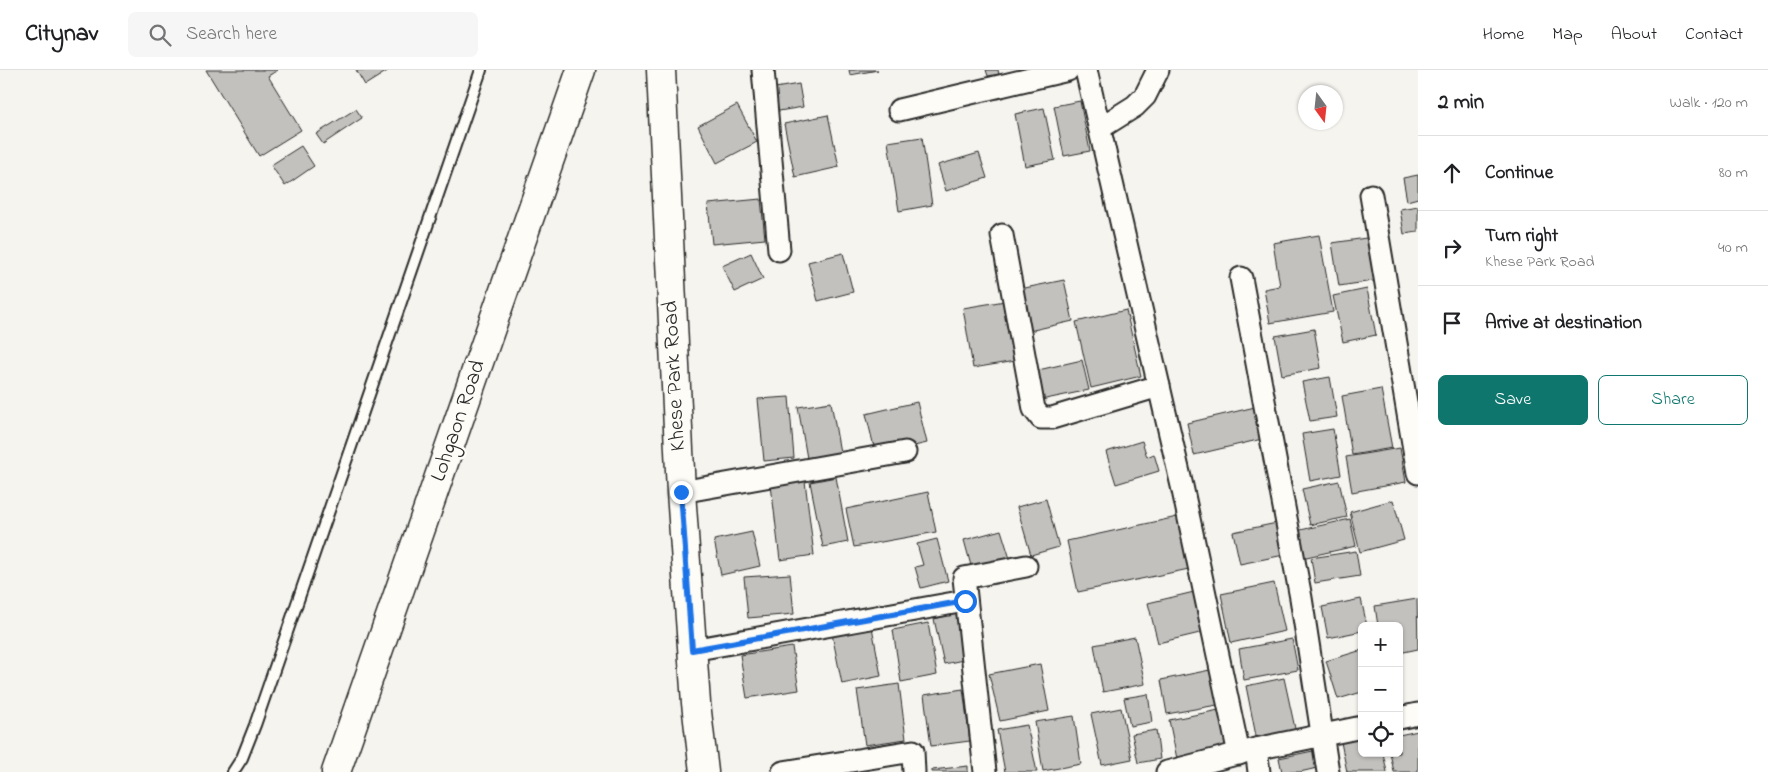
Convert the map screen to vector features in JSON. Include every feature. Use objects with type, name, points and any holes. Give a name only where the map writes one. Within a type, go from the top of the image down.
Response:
[{"type":"main road","name":"Lohgaon Road","points":[[336,772],[581,70]]},
{"type":"main road","name":"Khese Park Road","points":[[661,70],[681,492],[696,703],[704,772]]},
{"type":"street","points":[[763,70],[779,250]]},
{"type":"street","points":[[899,110],[1068,70]]},
{"type":"street","points":[[1086,70],[1182,486],[1248,752],[1259,772]]},
{"type":"street","points":[[1100,128],[1135,106],[1145,96],[1158,70]]},
{"type":"street","points":[[1370,195],[1418,473]]},
{"type":"street","points":[[1002,235],[1034,409],[1041,418],[1052,418],[1159,386]]},
{"type":"street","points":[[1241,278],[1301,598],[1328,772]]},
{"type":"street","points":[[681,492],[905,452]]},
{"type":"street","points":[[986,772],[965,601],[964,578],[1026,566]]},
{"type":"street","points":[[692,650],[965,601]]},
{"type":"street","points":[[1403,717],[1418,714]]},
{"type":"street","points":[[1167,772],[1358,728]]},
{"type":"street","points":[[783,772],[913,751],[914,772]]},
{"type":"lane","points":[[233,772],[242,758],[255,725],[482,70]]},
{"type":"building","points":[[206,70],[278,70],[268,76],[301,130],[259,156]]},
{"type":"building","points":[[356,70],[389,70],[365,85]]},
{"type":"building","points":[[849,70],[878,70],[850,75]]},
{"type":"building","points":[[986,70],[998,70],[999,74],[988,76]]},
{"type":"building","points":[[799,84],[803,107],[773,112],[769,89]]},
{"type":"building","points":[[1080,101],[1090,151],[1064,156],[1054,106]]},
{"type":"building","points":[[737,105],[757,142],[717,163],[698,126]]},
{"type":"building","points":[[1044,108],[1055,160],[1025,166],[1015,114]]},
{"type":"building","points":[[356,109],[362,118],[323,144],[316,134]]},
{"type":"building","points":[[828,115],[839,167],[795,177],[784,124]]},
{"type":"building","points":[[922,137],[932,205],[899,211],[888,142]]},
{"type":"building","points":[[301,146],[314,166],[285,186],[271,165]]},
{"type":"building","points":[[979,153],[987,178],[946,191],[938,165]]},
{"type":"building","points":[[1418,175],[1418,198],[1407,201],[1403,178]]},
{"type":"building","points":[[761,199],[765,239],[712,244],[708,204]]},
{"type":"building","points":[[1418,206],[1418,232],[1404,234],[1400,209]]},
{"type":"building","points":[[1319,235],[1333,312],[1270,323],[1264,289],[1280,286],[1273,243]]},
{"type":"building","points":[[1373,237],[1380,280],[1339,286],[1332,243]]},
{"type":"building","points":[[751,253],[763,279],[735,292],[722,266]]},
{"type":"building","points":[[843,253],[853,292],[818,301],[808,262]]},
{"type":"building","points":[[1064,280],[1073,321],[1029,331],[1020,289]]},
{"type":"building","points":[[1367,289],[1376,335],[1343,342],[1333,296]]},
{"type":"building","points":[[1005,301],[1015,361],[973,368],[963,308]]},
{"type":"building","points":[[1126,310],[1141,376],[1091,388],[1076,322]]},
{"type":"building","points":[[1314,329],[1321,368],[1282,375],[1275,336]]},
{"type":"building","points":[[1082,360],[1089,390],[1041,400],[1034,371]]},
{"type":"building","points":[[1330,377],[1337,417],[1310,421],[1302,382]]},
{"type":"building","points":[[1381,389],[1392,448],[1352,455],[1342,396]]},
{"type":"building","points":[[789,397],[794,458],[764,461],[758,399]]},
{"type":"building","points":[[831,402],[841,458],[808,464],[798,407]]},
{"type":"building","points":[[917,402],[927,443],[876,455],[866,414]]},
{"type":"building","points":[[1255,407],[1262,439],[1194,455],[1187,423]]},
{"type":"building","points":[[1333,429],[1341,475],[1310,481],[1302,434]]},
{"type":"building","points":[[1142,441],[1147,457],[1154,454],[1159,471],[1116,484],[1106,452]]},
{"type":"building","points":[[1400,448],[1406,482],[1352,492],[1346,457]]},
{"type":"building","points":[[836,477],[848,542],[823,547],[810,482]]},
{"type":"building","points":[[805,481],[814,555],[780,560],[771,485]]},
{"type":"building","points":[[1339,481],[1347,517],[1310,525],[1302,489]]},
{"type":"building","points":[[928,492],[936,532],[854,547],[846,509]]},
{"type":"building","points":[[1046,499],[1059,547],[1031,555],[1017,507]]},
{"type":"building","points":[[1393,500],[1404,540],[1360,552],[1350,512]]},
{"type":"building","points":[[1177,517],[1189,569],[1078,592],[1067,541]]},
{"type":"building","points":[[1350,519],[1356,546],[1302,558],[1296,531]]},
{"type":"building","points":[[1277,523],[1284,555],[1240,564],[1233,532]]},
{"type":"building","points":[[1001,530],[1011,562],[973,573],[964,540]]},
{"type":"building","points":[[752,532],[760,566],[721,575],[714,540]]},
{"type":"building","points":[[937,539],[948,581],[921,588],[915,567],[923,565],[917,544]]},
{"type":"building","points":[[1356,551],[1360,576],[1315,583],[1311,558]]},
{"type":"building","points":[[790,574],[794,614],[748,618],[744,577]]},
{"type":"building","points":[[1274,583],[1285,631],[1231,643],[1221,594]]},
{"type":"building","points":[[1194,592],[1204,632],[1158,643],[1148,603]]},
{"type":"building","points":[[1361,599],[1366,622],[1358,622],[1358,632],[1328,638],[1322,607]]},
{"type":"building","points":[[1417,599],[1418,649],[1403,652],[1403,622],[1377,622],[1375,606]]},
{"type":"building","points":[[958,613],[968,659],[944,664],[934,619]]},
{"type":"building","points":[[928,623],[937,675],[901,682],[893,630]]},
{"type":"building","points":[[872,627],[881,676],[842,684],[832,634]]},
{"type":"building","points":[[1135,637],[1145,684],[1103,692],[1094,645]]},
{"type":"building","points":[[1292,639],[1298,670],[1244,680],[1239,649]]},
{"type":"building","points":[[792,647],[799,690],[747,698],[740,655]]},
{"type":"building","points":[[1358,651],[1358,693],[1338,699],[1326,661]]},
{"type":"building","points":[[1040,664],[1049,711],[1000,721],[989,674]]},
{"type":"building","points":[[1210,670],[1217,705],[1167,714],[1161,680]]},
{"type":"building","points":[[1284,678],[1296,733],[1257,741],[1246,686]]},
{"type":"building","points":[[899,684],[906,739],[865,745],[857,690]]},
{"type":"building","points":[[963,689],[970,741],[931,746],[924,695]]},
{"type":"building","points":[[1148,694],[1152,722],[1130,726],[1124,698]]},
{"type":"building","points":[[1121,708],[1132,759],[1102,765],[1091,714]]},
{"type":"building","points":[[1219,710],[1227,749],[1177,759],[1169,720]]},
{"type":"building","points":[[1074,716],[1081,764],[1043,771],[1035,722]]},
{"type":"building","points":[[1027,725],[1037,772],[1005,772],[997,730]]},
{"type":"building","points":[[1156,730],[1160,759],[1138,763],[1132,734]]},
{"type":"building","points":[[1418,731],[1418,772],[1394,772],[1391,757],[1403,757],[1403,734]]},
{"type":"building","points":[[1358,739],[1358,757],[1384,757],[1387,772],[1347,772],[1341,742]]},
{"type":"building","points":[[1322,745],[1318,772],[1317,768],[1300,772],[1282,772],[1279,758],[1313,751],[1313,746]]},
{"type":"building","points":[[968,766],[968,772],[932,772],[932,770]]},
{"type":"route","points":[[681,492],[692,650],[965,601]]}]
